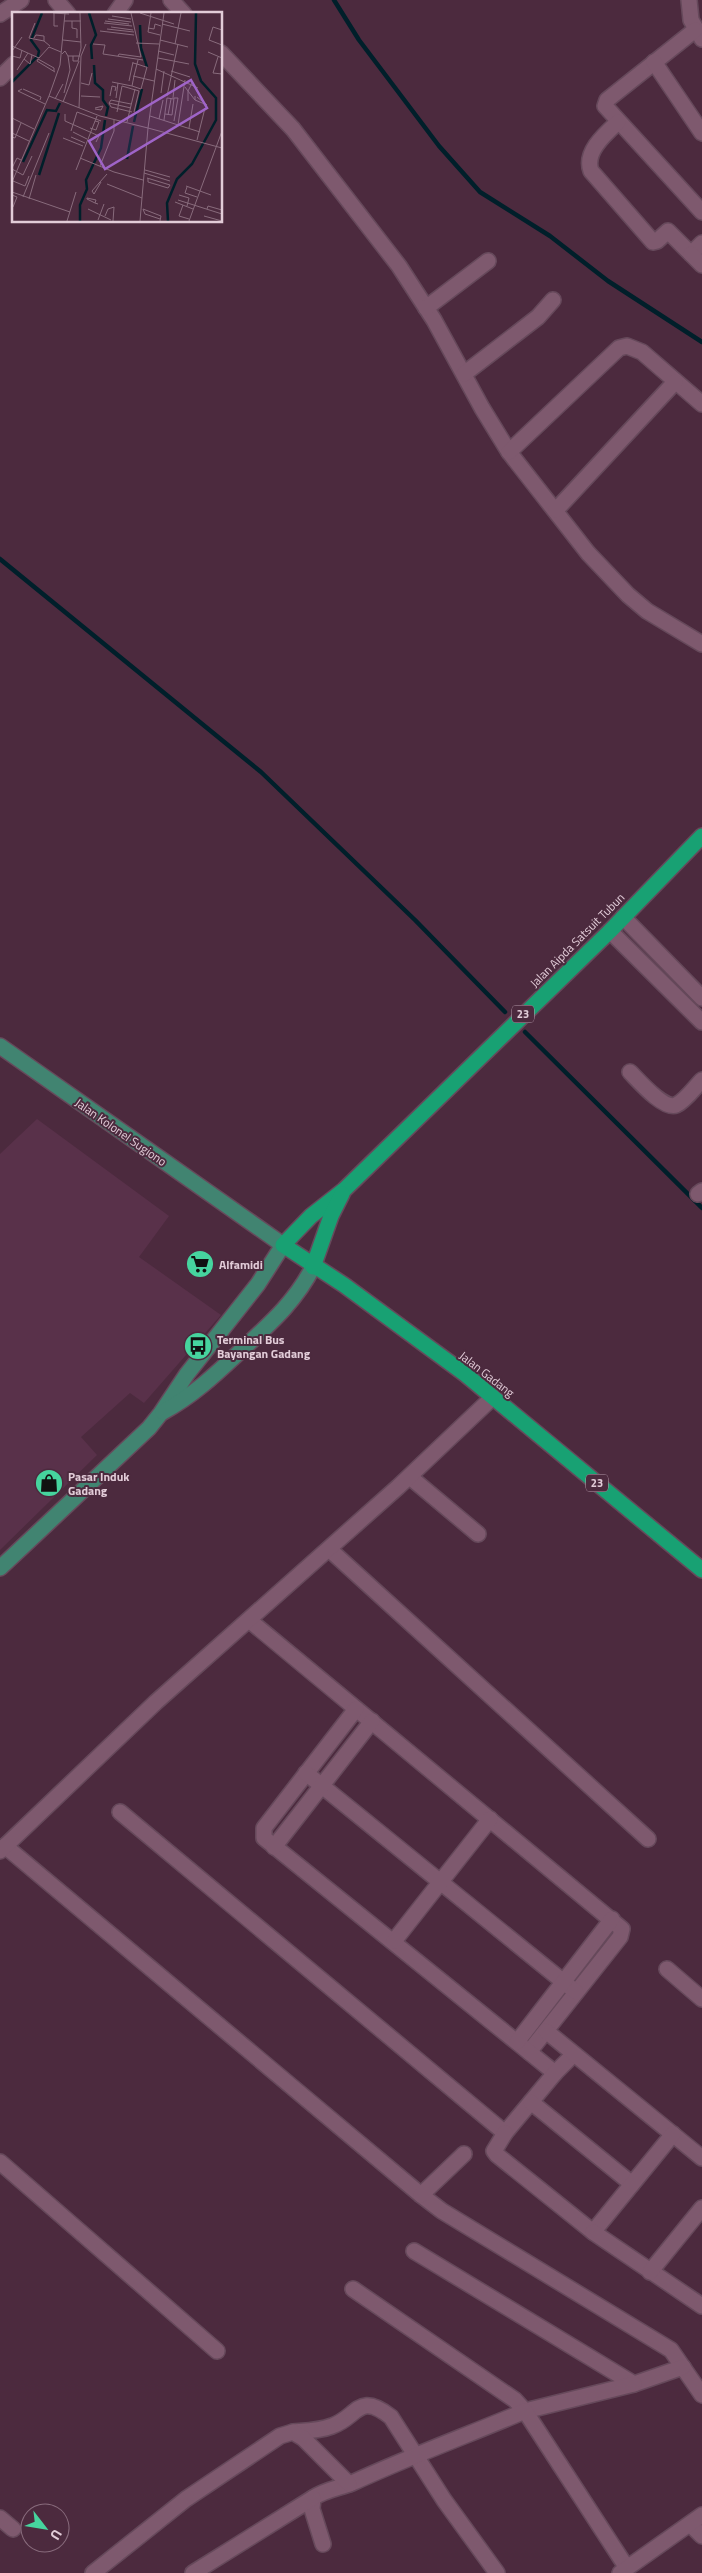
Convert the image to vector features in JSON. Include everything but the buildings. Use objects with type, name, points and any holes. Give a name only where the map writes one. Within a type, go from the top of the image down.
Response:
[{"type":"highway","name":"Jalan Aipda Satsuit Tubun","points":[[283,1245],[312,1216],[344,1190],[610,931],[702,836]]},
{"type":"highway","name":"Jalan Aipda Satsuit Tubun","points":[[313,1267],[331,1216],[344,1190]]},
{"type":"highway","name":"Jalan Gadang","points":[[283,1245],[313,1267],[344,1285],[493,1397],[702,1570]]},
{"type":"main road","name":"Jalan Kolonel Sugiono","points":[[0,1046],[243,1217]]},
{"type":"main road","name":"Jalan Gadang","points":[[243,1217],[283,1245]]},
{"type":"main road","points":[[0,1568],[149,1428],[186,1374],[258,1284],[283,1245]]},
{"type":"main road","points":[[161,1413],[202,1388],[272,1321],[302,1288],[313,1267]]},
{"type":"street","points":[[0,14],[21,0]]},
{"type":"street","points":[[56,0],[66,12]]},
{"type":"street","points":[[116,12],[125,0]]},
{"type":"street","points":[[171,0],[182,12]]},
{"type":"street","points":[[689,0],[688,8],[699,35],[654,62],[607,100],[604,106],[702,212]]},
{"type":"street","points":[[222,54],[294,129],[399,266],[426,308],[509,452],[588,553],[628,595],[647,611],[702,644]]},
{"type":"street","points":[[654,62],[702,133]]},
{"type":"street","points":[[0,78],[12,66]]},
{"type":"street","points":[[618,122],[593,151],[589,165],[591,171],[650,240],[657,241],[668,231],[702,264]]},
{"type":"street","points":[[691,254],[702,242]]},
{"type":"street","points":[[426,308],[450,292],[488,261]]},
{"type":"street","points":[[464,374],[538,317],[553,300]]},
{"type":"street","points":[[509,452],[619,348],[627,346],[642,352],[702,404]]},
{"type":"street","points":[[556,510],[675,382]]},
{"type":"street","points":[[623,917],[702,998]]},
{"type":"street","points":[[610,931],[702,1022]]},
{"type":"street","points":[[630,1072],[663,1103],[670,1106],[677,1105],[702,1080]]},
{"type":"street","points":[[493,1397],[410,1477],[156,1702],[3,1848],[421,2195],[456,2219],[671,2350],[702,2396]]},
{"type":"street","points":[[410,1477],[478,1534]]},
{"type":"street","points":[[329,1549],[648,1839]]},
{"type":"street","points":[[249,1620],[622,1929],[623,1932],[529,2052]]},
{"type":"street","points":[[356,1709],[264,1828],[264,1838],[394,1941],[555,2073]]},
{"type":"street","points":[[274,1847],[372,1721]]},
{"type":"street","points":[[306,1773],[576,1992]]},
{"type":"street","points":[[120,1812],[504,2134]]},
{"type":"street","points":[[394,1941],[490,1819]]},
{"type":"street","points":[[517,2042],[612,1919]]},
{"type":"street","points":[[667,1970],[702,1999]]},
{"type":"street","points":[[546,2031],[573,2055],[702,2158]]},
{"type":"street","points":[[573,2055],[555,2073],[504,2134],[495,2146],[497,2155],[593,2232],[702,2306]]},
{"type":"street","points":[[531,2102],[632,2184]]},
{"type":"street","points":[[593,2232],[673,2134]]},
{"type":"street","points":[[421,2195],[464,2154]]},
{"type":"street","points":[[0,2162],[217,2351]]},
{"type":"street","points":[[650,2272],[702,2208]]},
{"type":"street","points":[[414,2251],[634,2384]]},
{"type":"street","points":[[353,2289],[516,2400],[525,2411],[624,2570],[696,2520],[702,2536]]},
{"type":"street","points":[[192,2573],[318,2494],[349,2484],[382,2468],[416,2457],[525,2411],[634,2384],[683,2367]]},
{"type":"street","points":[[93,2573],[186,2499],[280,2436],[293,2432],[311,2431],[334,2426],[353,2411],[366,2405],[380,2408],[391,2417],[416,2457],[497,2573]]},
{"type":"street","points":[[293,2432],[303,2438],[349,2484]]},
{"type":"street","points":[[313,2498],[312,2509],[323,2544]]},
{"type":"street","points":[[0,2518],[13,2529]]},
{"type":"shaded area","points":[[37,1119],[169,1216],[139,1257],[221,1315],[144,1403],[130,1393],[81,1437],[97,1455],[0,1550],[0,1154]]},
{"type":"waterway","points":[[334,0],[359,40],[439,146],[480,192],[550,236],[608,281],[702,342]]},
{"type":"waterway","points":[[0,559],[261,772],[415,920],[505,1012]]},
{"type":"waterway","points":[[525,1032],[702,1208]]},
{"type":"place","name":"Alfamidi","points":[[200,1264]]},
{"type":"place","name":"Terminal Bus Bayangan Gadang","points":[[198,1346]]},
{"type":"place","name":"Pasar Induk Gadang","points":[[49,1483]]}]
